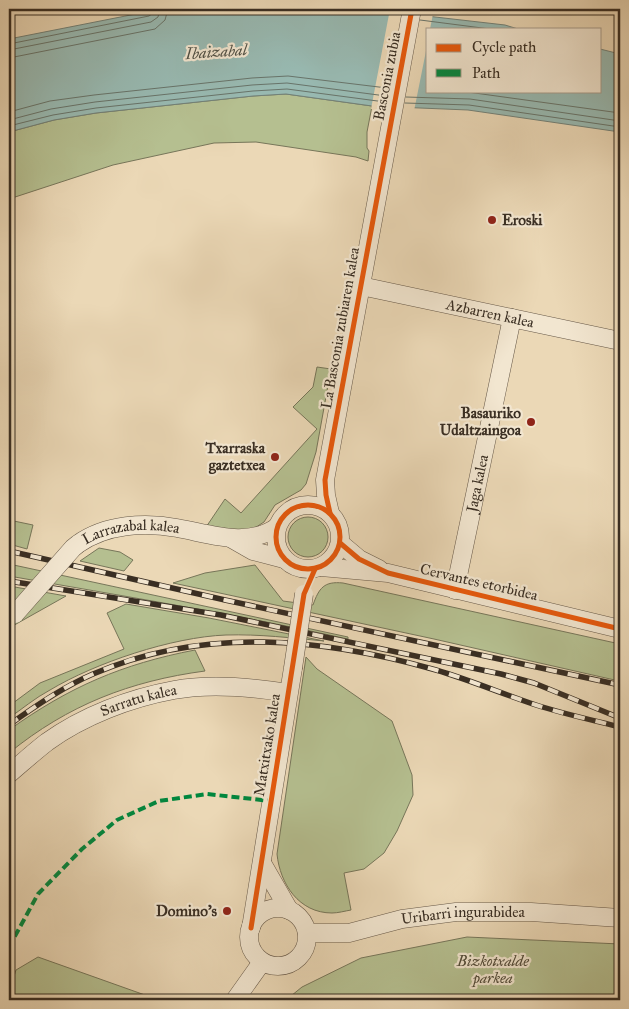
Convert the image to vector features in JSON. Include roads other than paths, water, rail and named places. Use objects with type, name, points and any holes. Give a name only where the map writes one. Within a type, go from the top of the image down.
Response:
[{"type":"street","name":"Basconia zubia","points":[[386,148],[412,9]]},
{"type":"street","name":"La Basconia zubiaren kalea","points":[[330,513],[325,480],[386,148]]},
{"type":"street","name":"Azbarren kalea","points":[[361,286],[620,341]]},
{"type":"street","name":"Jaga kalea","points":[[455,590],[512,318]]},
{"type":"street","name":"La Basconia zubiaren kalea","points":[[306,505],[318,493],[325,480]]},
{"type":"street","points":[[229,538],[253,551],[306,570],[318,568],[334,557],[340,543],[339,526],[330,513],[323,508],[306,505],[296,507],[282,518],[277,527],[276,538],[278,549],[290,563]]},
{"type":"street","name":"Larrazabal kalea","points":[[12,618],[73,548],[92,536],[107,530],[144,525],[176,528],[229,538]]},
{"type":"street","points":[[229,538],[261,536],[277,527]]},
{"type":"street","name":"Cervantes etorbidea","points":[[340,543],[359,559],[388,573]]},
{"type":"street","name":"Matxitxako kalea","points":[[290,563],[304,594]]},
{"type":"street","name":"Cervantes etorbidea","points":[[318,568],[388,573],[620,628]]},
{"type":"street","name":"Matxitxako kalea","points":[[251,928],[304,594],[318,568]]},
{"type":"street","name":"Sarratu kalea","points":[[9,774],[48,742],[90,718],[121,705],[150,696],[174,690],[223,687],[288,693]]},
{"type":"street","points":[[262,863],[289,910]]},
{"type":"street","points":[[282,908],[289,910],[301,919],[307,933],[305,948],[296,960],[281,965],[262,962],[250,942],[251,928],[254,921],[266,910],[282,908]]},
{"type":"street","name":"Uribarri ingurabidea","points":[[307,933],[349,933],[402,919],[456,912],[531,912],[620,918]]},
{"type":"street","points":[[235,1000],[262,962]]},
{"type":"water","name":"Ibaizabal","points":[[161,9],[365,9],[505,25],[515,28],[426,28],[426,92],[602,92],[602,50],[620,54],[620,132],[468,110],[372,106],[286,94],[96,113],[54,120],[9,132],[9,39]]},
{"type":"railway","points":[[9,551],[225,600],[620,685]]},
{"type":"railway","points":[[9,581],[221,615],[501,674],[534,683],[620,718]]},
{"type":"railway","points":[[9,725],[71,685],[93,674],[135,659],[178,649],[221,643],[264,642],[350,650],[393,659],[449,674],[546,708],[620,727]]},
{"type":"place","name":"Eroski","points":[[492,220]]},
{"type":"place","name":"Basauriko Udaltzaingoa","points":[[531,422]]},
{"type":"place","name":"Txarraska gaztetxea","points":[[275,457]]},
{"type":"place","name":"Domino's","points":[[227,911]]},
{"type":"park label","name":"Bizkotxalde parkea","points":[[493,970]]}]
